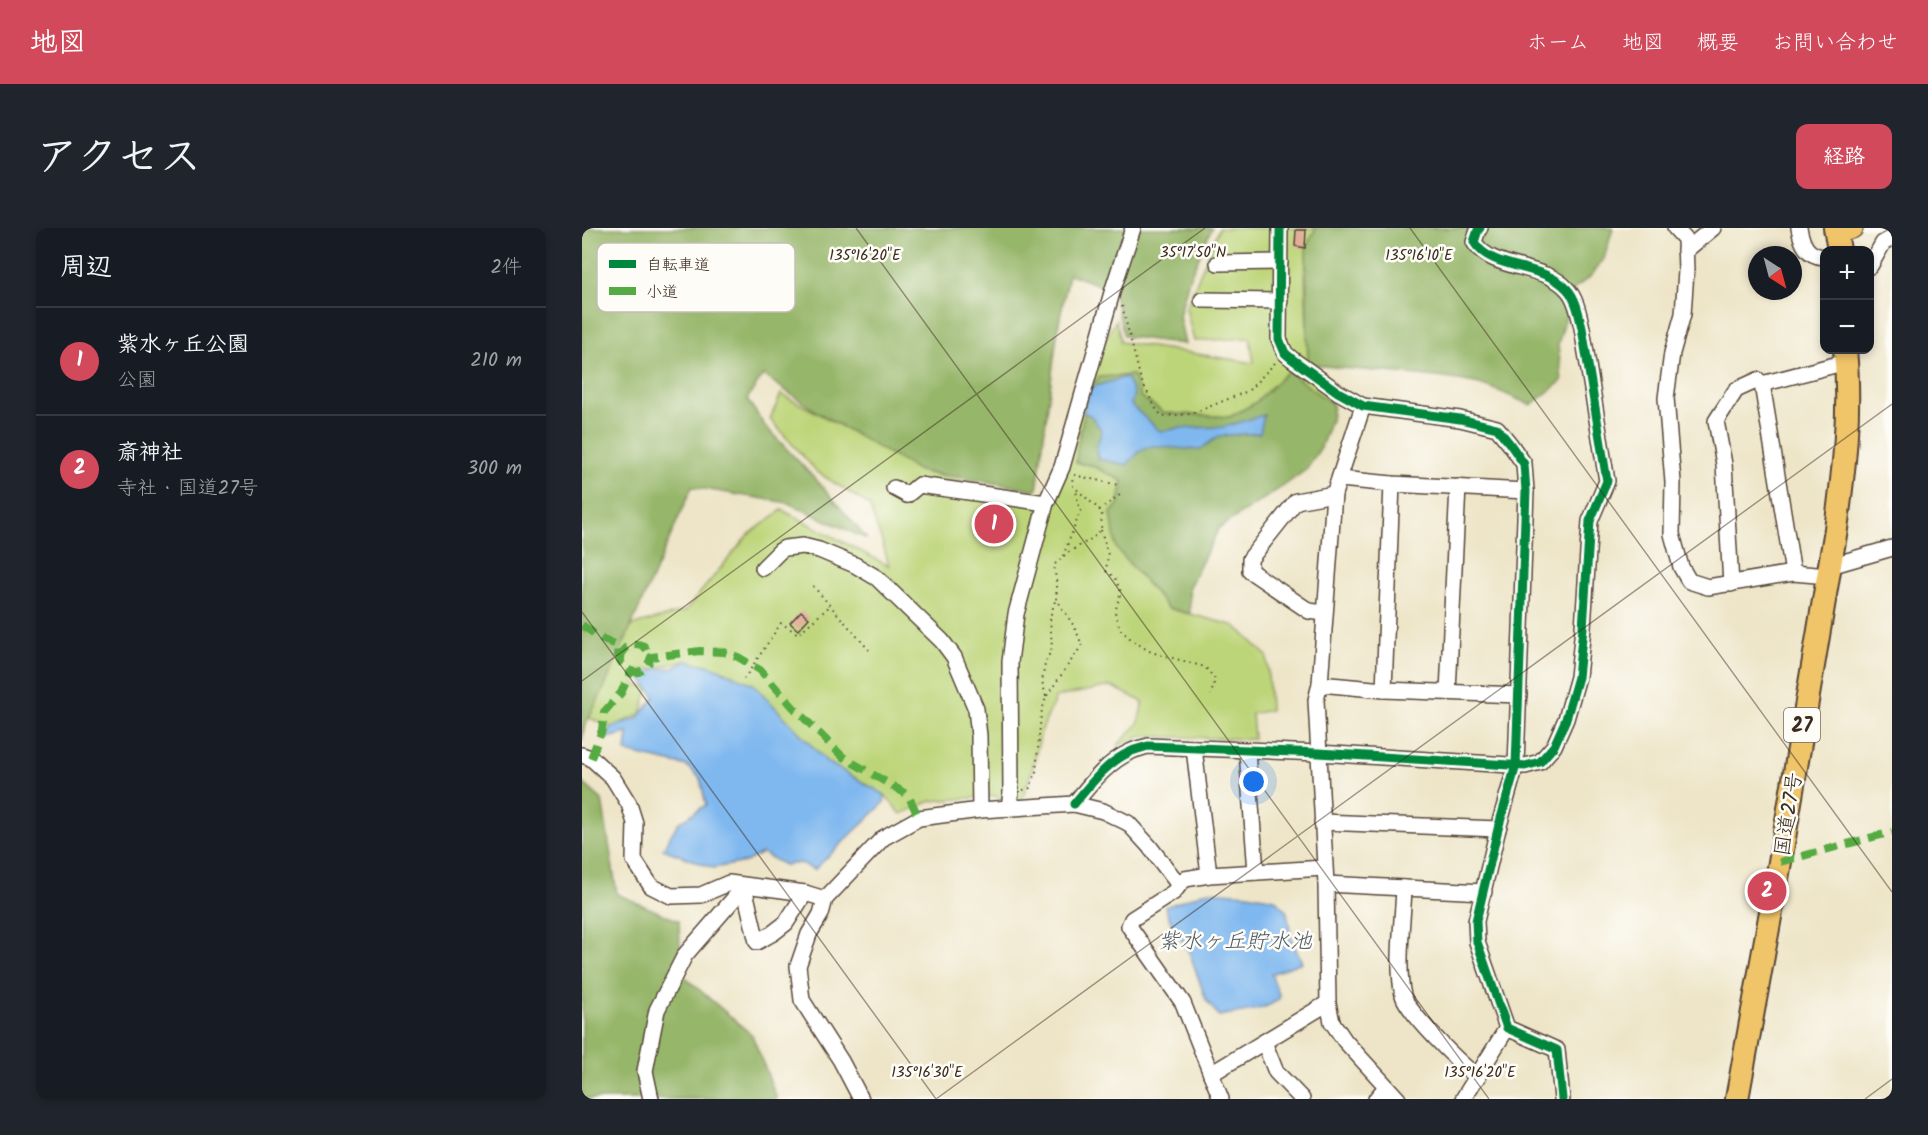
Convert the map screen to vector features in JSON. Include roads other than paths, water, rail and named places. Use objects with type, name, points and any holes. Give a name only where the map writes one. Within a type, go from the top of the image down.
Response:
[{"type":"highway","name":"国道27号","points":[[1737,1099],[1829,571],[1844,466],[1848,419],[1846,356]]},
{"type":"street","points":[[1010,800],[1010,662],[1016,614],[1046,503],[1062,467],[1113,289],[1133,228]]},
{"type":"street","points":[[1280,228],[1279,339],[1285,353],[1338,392],[1363,406],[1460,419],[1497,428],[1524,464],[1526,491],[1516,765],[1476,921],[1477,942],[1507,1028],[1557,1050],[1562,1099]]},
{"type":"street","points":[[1074,804],[1096,777],[1129,752],[1148,746],[1319,753],[1525,766],[1540,762],[1554,746],[1566,719],[1578,677],[1590,520],[1607,481],[1582,328],[1569,290],[1556,279],[1480,252],[1474,242],[1480,228]]},
{"type":"street","points":[[1675,228],[1685,239],[1686,271],[1683,314],[1672,353],[1666,398],[1673,482],[1671,534],[1681,567],[1689,581],[1708,587],[1793,573],[1829,571],[1892,549]]},
{"type":"street","points":[[1685,251],[1713,228]]},
{"type":"street","points":[[1799,228],[1803,246],[1815,257],[1820,257]]},
{"type":"street","points":[[1874,258],[1883,243],[1892,238]]},
{"type":"street","points":[[1218,263],[1280,262]]},
{"type":"street","points":[[1202,300],[1280,301]]},
{"type":"street","points":[[1762,384],[1846,356]]},
{"type":"street","points":[[1731,584],[1724,464],[1716,421],[1736,390],[1758,380],[1762,384],[1793,573]]},
{"type":"street","points":[[1363,406],[1334,494],[1320,684],[1316,700],[1326,884],[1328,1003],[1332,1022],[1345,1041],[1398,1099]]},
{"type":"street","points":[[1340,479],[1526,491]]},
{"type":"street","points":[[1384,690],[1392,484]]},
{"type":"street","points":[[894,488],[907,495],[920,485],[1046,503]]},
{"type":"street","points":[[1448,692],[1458,487]]},
{"type":"street","points":[[1324,613],[1309,611],[1250,570],[1250,559],[1296,501],[1334,494]]},
{"type":"street","points":[[763,568],[780,551],[792,546],[803,546],[855,565],[877,578],[942,641],[954,657],[976,709],[979,736],[980,810]]},
{"type":"street","points":[[1320,684],[1384,690],[1519,695]]},
{"type":"street","points":[[1194,748],[1209,875]]},
{"type":"street","points":[[1247,751],[1256,872]]},
{"type":"street","points":[[582,755],[591,759],[613,778],[629,804],[635,823],[634,860],[651,886],[671,896],[701,895],[729,883],[805,893],[825,899]]},
{"type":"street","points":[[861,1099],[842,1061],[802,1000],[798,966],[825,899],[883,838],[919,818],[980,810],[1010,800],[1074,804],[1103,811],[1128,823],[1179,885]]},
{"type":"street","points":[[1322,822],[1498,829]]},
{"type":"street","points":[[1221,1099],[1183,1003],[1129,926],[1132,919],[1174,892],[1185,879],[1209,875],[1324,868]]},
{"type":"street","points":[[1326,884],[1484,892]]},
{"type":"street","points":[[651,1099],[645,1071],[657,1010],[685,954],[744,887],[757,942],[786,923],[805,893]]},
{"type":"street","points":[[1404,888],[1400,978],[1404,998],[1459,1061],[1478,1077]]},
{"type":"street","points":[[1211,1074],[1328,1003]]},
{"type":"street","points":[[1463,1099],[1507,1028]]},
{"type":"street","points":[[1264,1042],[1276,1072],[1302,1099]]},
{"type":"street","points":[[1376,1099],[1386,1087]]},
{"type":"water","points":[[1126,377],[1134,394],[1131,405],[1161,432],[1178,428],[1223,427],[1264,415],[1260,433],[1219,436],[1199,450],[1152,446],[1140,451],[1127,465],[1098,459],[1096,447],[1102,431],[1091,416],[1083,412],[1089,388]]},
{"type":"water","points":[[686,661],[711,666],[753,684],[827,762],[885,795],[884,803],[814,870],[801,863],[784,865],[762,853],[746,862],[713,868],[663,849],[678,823],[706,805],[700,778],[687,766],[626,752],[628,733],[603,739],[612,727],[638,718],[655,697],[639,676],[657,669],[674,668]]},
{"type":"water","name":"紫水ヶ丘貯水池","points":[[1208,891],[1275,899],[1287,912],[1292,941],[1302,962],[1271,974],[1280,997],[1275,1002],[1261,1008],[1219,1016],[1206,1000],[1190,954],[1172,925],[1165,907]]},
{"type":"place","name":"紫水ヶ丘公園","points":[[994,524]]},
{"type":"place","name":"斎神社","points":[[1767,891]]}]
